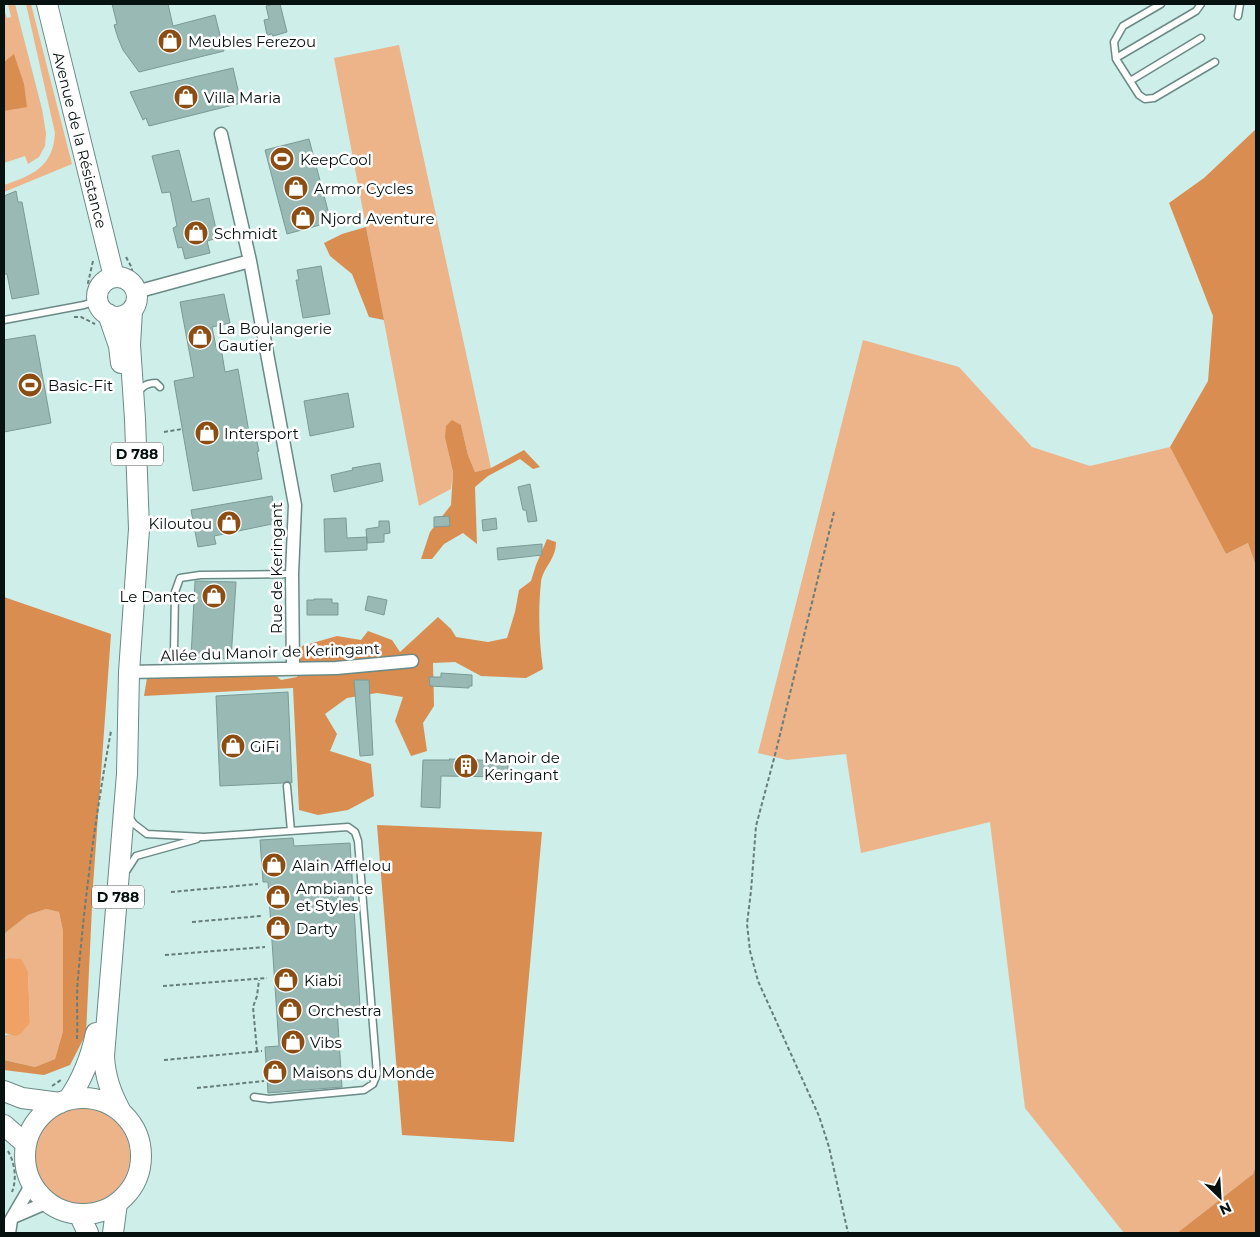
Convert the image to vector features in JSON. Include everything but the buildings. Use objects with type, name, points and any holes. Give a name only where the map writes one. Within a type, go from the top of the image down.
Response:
[{"type":"main road","name":"Avenue de la Résistance","points":[[47,4],[114,277]]},
{"type":"main road","points":[[114,277],[120,277],[130,282],[134,301],[121,316],[101,309],[103,283],[114,277]]},
{"type":"main road","name":"D 788","points":[[121,1112],[110,1091],[105,1072],[104,1056],[125,810],[129,676],[138,566],[139,529],[130,345],[134,301]]},
{"type":"main road","name":"D 788","points":[[101,309],[119,346],[126,415],[131,566],[134,597]]},
{"type":"main road","name":"D 788","points":[[60,1096],[75,1090],[90,1059],[96,1034],[114,776],[129,676]]},
{"type":"main road","points":[[4,1091],[22,1098],[60,1096],[87,1098],[105,1102],[121,1112],[132,1125],[139,1141],[141,1158],[138,1175],[130,1191],[117,1203],[99,1212],[79,1214],[62,1210],[48,1202],[32,1184],[25,1160],[26,1144],[33,1127],[44,1112],[60,1096]]},
{"type":"main road","points":[[4,1125],[26,1144]]},
{"type":"main road","points":[[113,1233],[117,1203]]},
{"type":"main road","points":[[79,1214],[88,1233]]},
{"type":"street","name":"Rue de Keringant","points":[[221,134],[250,261],[295,505],[292,574],[292,669]]},
{"type":"street","points":[[134,301],[250,261]]},
{"type":"street","name":"Allée du Manoir de Keringant","points":[[129,676],[336,668],[412,661]]},
{"type":"street","points":[[9,1224],[32,1184]]},
{"type":"street","points":[[9,1224],[48,1202]]},
{"type":"lane","points":[[1161,4],[1123,26],[1114,42],[1116,58],[1138,95],[1145,99],[1154,98],[1215,62]]},
{"type":"lane","points":[[1116,58],[1196,10],[1201,4]]},
{"type":"lane","points":[[1238,16],[1240,4]]},
{"type":"lane","points":[[1130,81],[1201,38]]},
{"type":"lane","points":[[4,320],[84,305],[101,309]]},
{"type":"lane","points":[[134,397],[144,385],[156,383],[160,387]]},
{"type":"lane","points":[[174,652],[175,592],[180,578],[200,575],[292,574]]},
{"type":"lane","points":[[287,786],[291,831]]},
{"type":"lane","points":[[125,810],[134,824],[147,834],[204,837],[348,827],[355,832],[358,841],[377,1074],[373,1084],[364,1090],[269,1099],[254,1097]]},
{"type":"lane","points":[[118,887],[136,856],[204,837]]},
{"type":"path","points":[[69,318],[81,317],[92,322],[101,309],[88,283],[94,257]]},
{"type":"path","points":[[164,432],[182,429]]},
{"type":"path","points":[[834,512],[756,826],[747,924],[750,951],[758,981],[819,1116],[827,1140],[848,1233]]},
{"type":"path","points":[[77,1042],[78,980],[85,912],[100,793],[112,725]]},
{"type":"path","points":[[171,892],[258,884]]},
{"type":"path","points":[[192,922],[261,916]]},
{"type":"path","points":[[165,955],[265,947]]},
{"type":"path","points":[[163,986],[267,978]]},
{"type":"path","points":[[257,1051],[253,1008],[259,979]]},
{"type":"path","points":[[164,1060],[262,1051]]},
{"type":"path","points":[[60,1096],[64,1078]]},
{"type":"path","points":[[197,1088],[264,1081]]},
{"type":"path","points":[[7,1149],[16,1182],[12,1194]]},
{"type":"shaded area","points":[[8,4],[15,4],[42,109],[46,133],[45,146],[39,157],[28,164],[25,156],[4,163],[4,10],[7,18],[11,17]]},
{"type":"shaded area","points":[[26,4],[31,4],[72,164],[4,192],[4,185],[32,173],[46,162],[53,145],[55,133]]},
{"type":"shaded area","points":[[399,45],[491,468],[475,472],[468,455],[461,425],[445,438],[453,472],[451,489],[419,506],[334,58]]},
{"type":"shaded area","points":[[14,54],[24,84],[27,107],[4,111],[4,62]]},
{"type":"shaded area","points":[[1256,129],[1256,566],[1248,543],[1226,554],[1170,447],[1208,381],[1213,316],[1169,203],[1204,178]]},
{"type":"shaded area","points":[[366,227],[384,320],[369,317],[352,274],[330,256],[324,243],[342,234]]},
{"type":"shaded area","points":[[863,340],[959,367],[1032,447],[1090,466],[1170,447],[1226,554],[1248,543],[1256,566],[1256,1165],[1253,1174],[1177,1233],[1124,1233],[1025,1108],[990,822],[861,853],[846,754],[787,760],[758,753]]},
{"type":"shaded area","points":[[452,420],[461,425],[468,455],[475,472],[491,468],[524,450],[540,467],[533,469],[520,459],[488,476],[475,487],[477,544],[463,533],[444,544],[432,559],[421,559],[430,532],[451,505],[453,472],[445,438],[446,426]]},
{"type":"shaded area","points":[[547,539],[556,542],[554,554],[541,582],[539,626],[543,669],[526,678],[481,676],[455,662],[433,663],[434,706],[423,723],[427,751],[411,756],[395,721],[403,697],[377,693],[347,698],[325,714],[337,734],[330,751],[371,764],[374,796],[348,810],[318,815],[299,810],[293,688],[144,696],[148,672],[263,664],[281,680],[297,677],[302,646],[337,636],[361,640],[368,631],[392,640],[400,652],[438,617],[451,629],[456,637],[488,642],[507,638],[519,590],[531,581]]},
{"type":"shaded area","points":[[4,597],[111,634],[93,886],[86,1034],[70,1065],[44,1075],[4,1070],[4,1060],[35,1067],[55,1059],[63,1031],[63,931],[59,912],[46,909],[28,915],[4,934]]},
{"type":"shaded area","points":[[377,825],[542,832],[514,1142],[402,1135]]},
{"type":"shaded area","points":[[46,909],[59,912],[63,931],[63,1031],[55,1059],[35,1067],[4,1060],[4,1033],[5,1035],[22,1033],[30,1023],[28,972],[8,958],[4,960],[4,934],[28,915]]},
{"type":"shaded area","points":[[8,958],[21,959],[28,972],[30,1023],[22,1033],[16,1036],[4,1033],[4,960]]},
{"type":"shaded area","points":[[82,1108],[100,1112],[116,1122],[126,1138],[130,1156],[126,1174],[116,1190],[100,1200],[82,1204],[64,1200],[48,1190],[38,1174],[34,1156],[38,1138],[48,1122],[64,1112]]},
{"type":"shaded area","points":[[1256,1165],[1256,1233],[1177,1233],[1253,1174]]},
{"type":"place","name":"Meubles Ferezou","points":[[170,41]]},
{"type":"place","name":"Villa Maria","points":[[186,97]]},
{"type":"place","name":"KeepCool","points":[[282,159]]},
{"type":"place","name":"Armor Cycles","points":[[296,188]]},
{"type":"place","name":"Njord Aventure","points":[[303,218]]},
{"type":"place","name":"Schmidt","points":[[196,233]]},
{"type":"place","name":"La Boulangerie Gautier","points":[[200,337]]},
{"type":"place","name":"Basic-Fit","points":[[30,385]]},
{"type":"place","name":"Intersport","points":[[207,433]]},
{"type":"place","name":"Kiloutou","points":[[229,523]]},
{"type":"place","name":"Le Dantec","points":[[214,596]]},
{"type":"place","name":"GiFi","points":[[233,746]]},
{"type":"place","name":"Manoir de Keringant","points":[[466,766]]},
{"type":"place","name":"Alain Afflelou","points":[[274,865]]},
{"type":"place","name":"Ambiance et Styles","points":[[278,897]]},
{"type":"place","name":"Darty","points":[[278,928]]},
{"type":"place","name":"Kiabi","points":[[286,980]]},
{"type":"place","name":"Orchestra","points":[[290,1010]]},
{"type":"place","name":"Vibs","points":[[293,1042]]},
{"type":"place","name":"Maisons du Monde","points":[[275,1072]]}]
